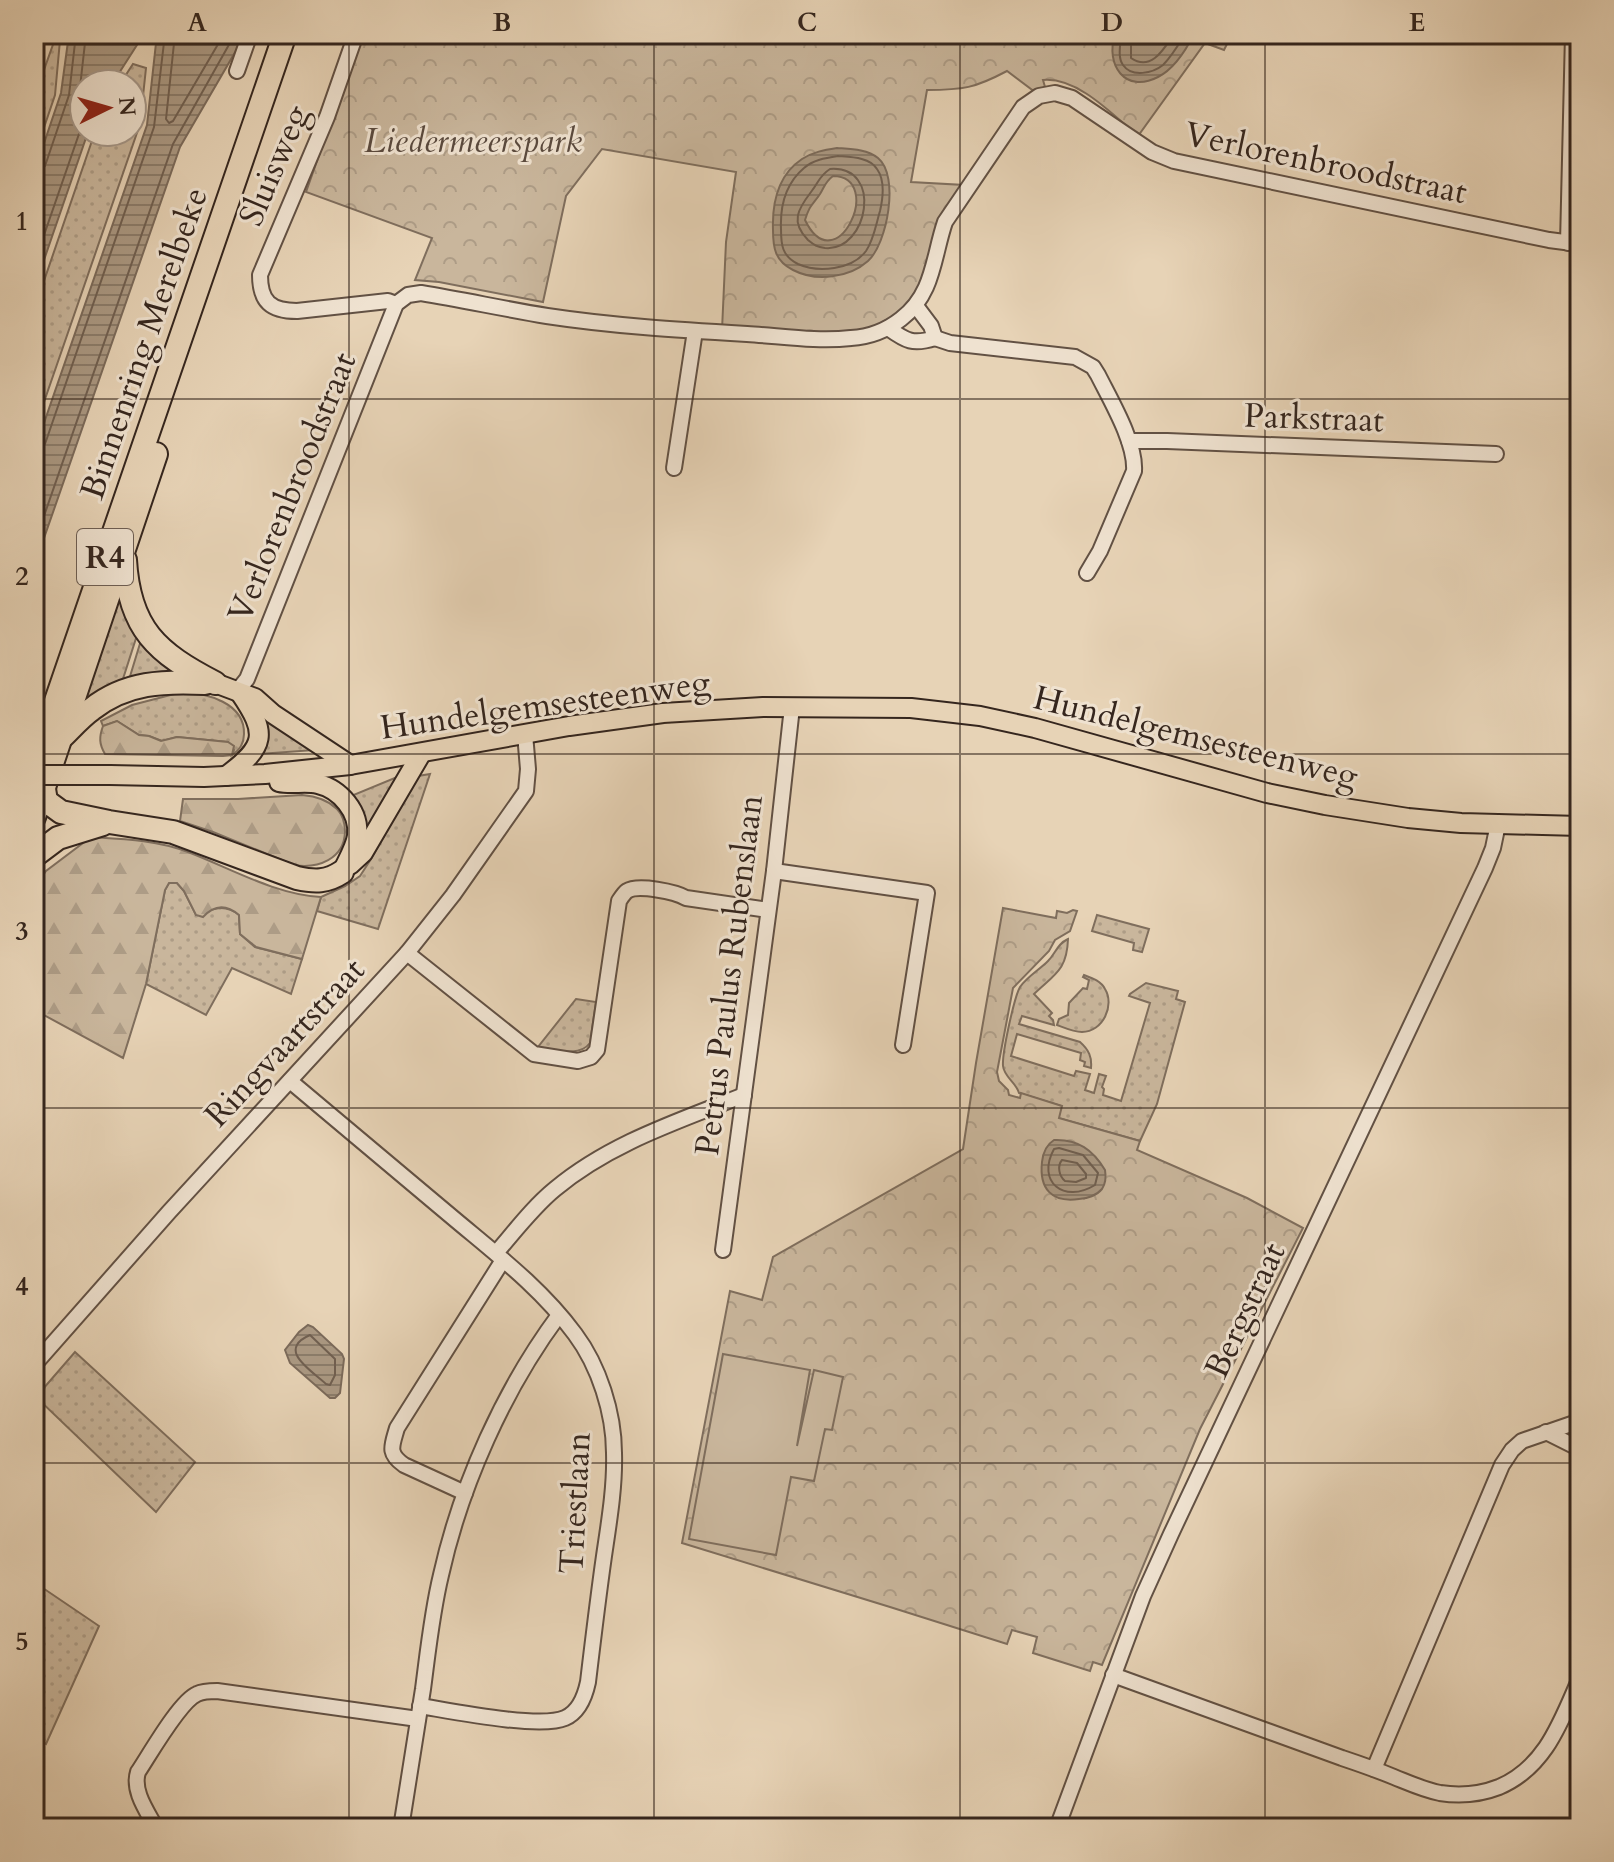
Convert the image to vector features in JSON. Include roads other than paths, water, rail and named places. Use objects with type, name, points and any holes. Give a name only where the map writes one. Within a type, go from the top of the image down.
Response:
[{"type":"highway","name":"Binnenring Merelbeke","points":[[34,765],[285,34]]},
{"type":"highway","points":[[34,817],[39,782],[60,739],[168,415],[176,349]]},
{"type":"highway","name":"R4","points":[[125,550],[127,586],[133,611],[142,628],[182,666],[215,683]]},
{"type":"highway","points":[[60,739],[92,708],[122,691],[166,681],[215,683]]},
{"type":"highway","points":[[39,782],[46,801],[61,812],[173,832],[310,881],[333,878],[342,872]]},
{"type":"highway","points":[[34,856],[58,838],[109,822]]},
{"type":"main road","points":[[215,683],[255,698],[273,714],[350,765]]},
{"type":"main road","points":[[226,776],[253,752],[260,732],[257,720],[238,690]]},
{"type":"main road","name":"Hundelgemsesteenweg","points":[[39,782],[110,775],[265,774],[350,765],[569,726],[663,713],[792,707],[911,708],[980,716],[1106,747],[1267,793],[1387,816],[1461,823],[1580,826]]},
{"type":"main road","points":[[342,872],[363,853],[421,754]]},
{"type":"main road","points":[[265,774],[282,783],[317,784],[330,788],[344,799],[353,811],[357,836],[342,872]]},
{"type":"street","points":[[237,71],[250,34]]},
{"type":"street","name":"Sluisweg","points":[[283,311],[265,300],[260,288],[260,275],[327,117],[356,34]]},
{"type":"street","name":"Verlorenbroodstraat","points":[[238,690],[247,679],[396,304],[408,295],[421,293],[548,316],[695,331],[828,339],[869,335],[888,328],[916,306],[937,259],[945,222],[1023,107],[1039,96],[1055,93],[1072,98],[1152,152],[1174,161],[1574,244],[1573,34]]},
{"type":"street","name":"Verlorenbroodstraat","points":[[283,311],[388,301],[396,304]]},
{"type":"street","points":[[916,306],[931,326],[935,338]]},
{"type":"street","points":[[888,328],[912,342],[935,338],[950,343],[1075,357],[1093,367],[1135,459],[1134,471],[1100,551],[1087,573]]},
{"type":"street","points":[[674,468],[695,331]]},
{"type":"street","name":"Parkstraat","points":[[1129,441],[1496,454]]},
{"type":"street","name":"Petrus Paulus Rubenslaan","points":[[723,1250],[774,871],[792,707]]},
{"type":"street","name":"Ringvaartstraat","points":[[34,1365],[169,1212],[407,953],[459,887],[526,791],[525,734]]},
{"type":"street","name":"Bergstraat","points":[[1057,1828],[1143,1596],[1485,868],[1498,824]]},
{"type":"street","points":[[774,871],[927,893],[903,1045]]},
{"type":"street","points":[[407,953],[534,1054],[578,1061],[591,1057],[597,1050],[619,901],[627,891],[638,888],[678,893],[686,898],[768,910]]},
{"type":"street","name":"Triestlaan","points":[[156,1828],[135,1781],[180,1711],[196,1694],[217,1691],[419,1713],[544,1722],[568,1717],[585,1693],[607,1534],[614,1453],[613,1432],[600,1383],[588,1356],[576,1335],[543,1295],[290,1081]]},
{"type":"street","points":[[465,1493],[404,1465],[396,1460],[391,1449],[397,1428],[500,1256],[553,1191],[582,1169],[629,1142],[744,1095]]},
{"type":"street","points":[[401,1828],[441,1573],[465,1493],[502,1409],[538,1343],[559,1315]]},
{"type":"street","points":[[1374,1769],[1502,1465],[1522,1441],[1580,1421]]},
{"type":"street","points":[[1546,1432],[1580,1449]]},
{"type":"street","points":[[1113,1675],[1429,1791],[1465,1794],[1498,1787],[1524,1772],[1545,1751],[1580,1678]]},
{"type":"water","points":[[69,34],[144,34],[122,68],[68,68],[68,148],[82,148],[34,289],[34,173],[61,93]]},
{"type":"water","points":[[157,34],[243,34],[180,147],[43,541],[34,612],[34,452],[139,148],[148,148],[148,116]]},
{"type":"water","points":[[1115,34],[1194,34],[1169,69],[1158,77],[1136,82],[1120,74],[1116,66],[1113,56]]},
{"type":"water","points":[[837,148],[869,153],[885,167],[890,194],[885,226],[875,252],[860,267],[832,276],[802,274],[787,266],[776,253],[773,220],[778,190],[787,173],[802,159]],"holes":[[[833,176],[848,181],[855,192],[856,207],[850,222],[841,234],[830,240],[817,237],[805,220],[810,208]]]},
{"type":"water","points":[[1054,1140],[1078,1144],[1095,1157],[1105,1170],[1100,1191],[1082,1199],[1070,1200],[1049,1192],[1043,1180],[1042,1162],[1045,1149]]},
{"type":"water","points":[[308,1325],[344,1359],[340,1393],[335,1398],[330,1398],[290,1363],[285,1350]]},
{"type":"park label","name":"Liedermeerspark","points":[[473,140]]}]
